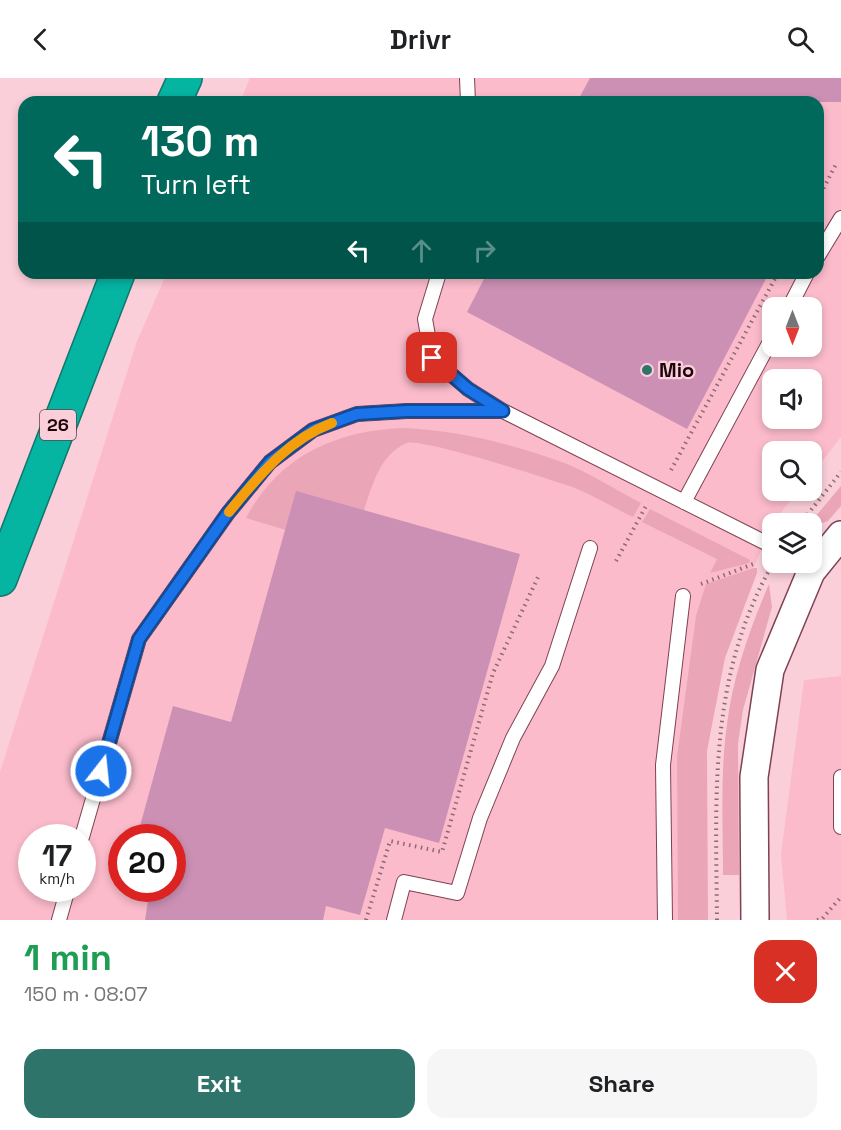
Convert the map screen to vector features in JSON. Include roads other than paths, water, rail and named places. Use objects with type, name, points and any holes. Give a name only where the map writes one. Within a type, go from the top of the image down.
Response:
[{"type":"highway","points":[[177,96],[185,78]]},
{"type":"highway","points":[[196,96],[203,78]]},
{"type":"highway","name":"26","points":[[0,522],[96,279]]},
{"type":"highway","name":"26","points":[[0,579],[116,279]]},
{"type":"street","points":[[822,551],[841,535]]},
{"type":"street","points":[[755,920],[754,777],[770,670],[802,573]]},
{"type":"lane","points":[[467,78],[468,96]]},
{"type":"lane","points":[[824,246],[841,218]]},
{"type":"lane","points":[[437,279],[425,319],[432,358],[468,389],[503,411],[762,541]]},
{"type":"lane","points":[[795,297],[804,279]]},
{"type":"lane","points":[[684,502],[762,357]]},
{"type":"lane","points":[[86,824],[139,639],[228,513],[270,462],[313,430],[357,414],[407,411],[503,411]]},
{"type":"lane","points":[[394,920],[404,882],[457,893],[488,798],[513,738],[552,666],[590,548]]},
{"type":"lane","points":[[665,920],[663,765],[683,596]]},
{"type":"lane","points":[[841,777],[841,827]]},
{"type":"lane","points":[[59,920],[64,902]]},
{"type":"place","name":"Mio","points":[[647,370]]}]
